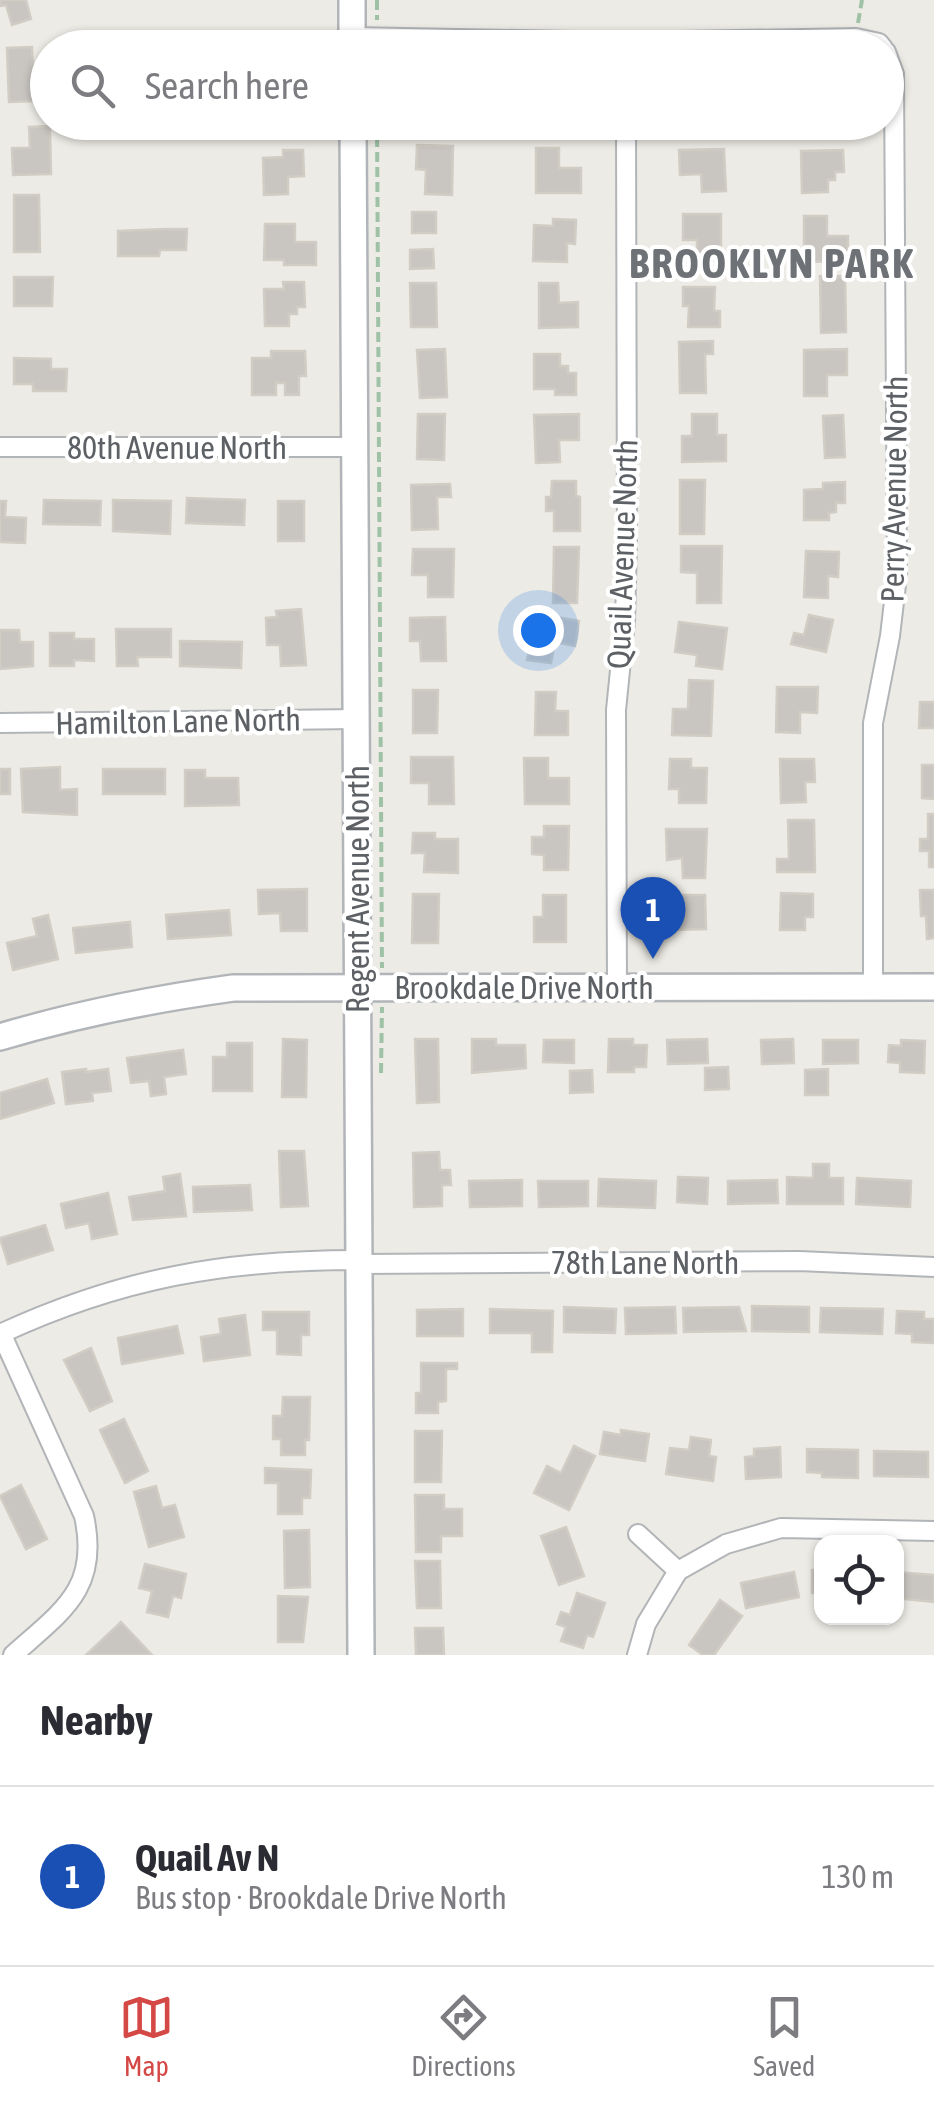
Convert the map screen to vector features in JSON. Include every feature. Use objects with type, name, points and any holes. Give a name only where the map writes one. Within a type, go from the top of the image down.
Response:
[{"type":"street","points":[[352,0],[352,30]]},
{"type":"street","name":"Regent Avenue North","points":[[354,140],[361,1655]]},
{"type":"street","name":"Quail Avenue North","points":[[617,986],[616,710],[626,622],[627,544],[626,140]]},
{"type":"street","name":"Perry Avenue North","points":[[873,987],[872,722],[890,636],[897,576],[894,140]]},
{"type":"street","name":"80th Avenue North","points":[[0,448],[355,448]]},
{"type":"street","name":"Hamilton Lane North","points":[[0,723],[356,719]]},
{"type":"street","name":"Brookdale Drive North","points":[[0,1037],[138,1002],[232,988],[934,987]]},
{"type":"street","name":"78th Lane North","points":[[1,1334],[53,1310],[178,1272],[241,1264],[358,1260],[362,1264],[831,1262],[934,1267]]},
{"type":"street","points":[[1,1334],[84,1516],[89,1538],[89,1562],[69,1605],[13,1655]]},
{"type":"street","points":[[637,1655],[646,1624],[678,1571],[726,1544],[781,1528],[934,1531]]},
{"type":"street","points":[[638,1534],[678,1571]]},
{"type":"path","points":[[377,0],[377,26]]},
{"type":"path","points":[[377,140],[382,966]]},
{"type":"building","points":[[0,0],[26,0],[31,19],[12,25],[6,5],[0,6]]},
{"type":"building","points":[[30,47],[30,101],[9,102],[7,48]]},
{"type":"building","points":[[29,127],[30,140],[50,140],[51,174],[13,175],[12,148],[30,148]]},
{"type":"building","points":[[417,145],[453,146],[452,195],[425,194],[426,170],[416,169]]},
{"type":"building","points":[[536,148],[559,148],[559,168],[581,168],[581,193],[536,193]]},
{"type":"building","points":[[724,149],[726,191],[702,192],[701,174],[680,175],[679,150]]},
{"type":"building","points":[[283,150],[303,150],[304,176],[288,177],[288,194],[264,195],[263,158],[283,157]]},
{"type":"building","points":[[843,150],[844,172],[835,172],[835,180],[828,180],[828,192],[802,193],[801,151]]},
{"type":"building","points":[[14,195],[39,195],[40,252],[14,252]]},
{"type":"building","points":[[412,212],[436,212],[436,233],[412,233]]},
{"type":"building","points":[[683,214],[721,214],[721,261],[697,261],[697,240],[683,240]]},
{"type":"building","points":[[804,216],[827,216],[827,236],[848,236],[848,261],[804,262]]},
{"type":"building","points":[[553,219],[576,220],[575,244],[567,243],[567,262],[533,261],[534,225],[553,226]]},
{"type":"building","points":[[265,224],[295,224],[295,242],[316,242],[316,265],[284,265],[284,260],[264,260]]},
{"type":"building","points":[[187,229],[186,250],[160,250],[159,256],[118,256],[118,231]]},
{"type":"building","points":[[433,249],[434,268],[410,269],[410,250]]},
{"type":"building","points":[[820,276],[845,276],[846,332],[821,333]]},
{"type":"building","points":[[14,277],[53,277],[52,306],[14,306]]},
{"type":"building","points":[[283,282],[304,282],[305,307],[297,307],[297,314],[289,314],[289,326],[265,326],[264,289],[284,289]]},
{"type":"building","points":[[410,283],[436,283],[437,327],[411,327]]},
{"type":"building","points":[[539,283],[558,283],[559,303],[578,302],[578,327],[539,328]]},
{"type":"building","points":[[683,287],[715,287],[714,311],[720,311],[720,327],[688,327],[689,306],[683,306]]},
{"type":"building","points":[[713,341],[713,354],[705,354],[706,393],[680,393],[679,342]]},
{"type":"building","points":[[445,349],[447,397],[420,398],[417,350]]},
{"type":"building","points":[[847,349],[847,375],[827,375],[827,396],[804,396],[804,350]]},
{"type":"building","points":[[271,351],[305,351],[306,376],[299,376],[299,395],[285,395],[285,383],[276,383],[276,395],[252,395],[252,358],[271,358]]},
{"type":"building","points":[[534,354],[560,354],[560,366],[568,366],[568,373],[576,373],[576,395],[534,389]]},
{"type":"building","points":[[14,358],[51,359],[51,369],[67,369],[66,391],[33,391],[33,384],[14,384]]},
{"type":"building","points":[[418,414],[445,414],[444,460],[417,459]]},
{"type":"building","points":[[579,414],[579,440],[559,440],[560,462],[536,463],[534,415]]},
{"type":"building","points":[[692,414],[717,414],[717,435],[726,435],[726,461],[682,462],[682,436],[692,436]]},
{"type":"building","points":[[843,415],[845,457],[825,458],[823,416]]},
{"type":"building","points":[[680,480],[705,480],[704,534],[680,534]]},
{"type":"building","points":[[552,481],[576,481],[580,531],[554,531],[554,511],[546,511]]},
{"type":"building","points":[[845,482],[845,503],[836,503],[836,512],[829,513],[829,520],[804,520],[804,490],[823,489],[823,483]]},
{"type":"building","points":[[450,484],[451,497],[437,497],[438,529],[412,530],[411,485]]},
{"type":"building","points":[[187,498],[245,500],[244,525],[186,523]]},
{"type":"building","points":[[44,500],[101,501],[100,525],[43,524]]},
{"type":"building","points":[[113,500],[171,501],[170,534],[113,531]]},
{"type":"building","points":[[0,501],[6,501],[5,517],[26,518],[25,543],[0,542]]},
{"type":"building","points":[[278,501],[304,501],[304,541],[278,541]]},
{"type":"building","points":[[681,546],[722,546],[721,603],[697,603],[697,573],[681,572]]},
{"type":"building","points":[[554,547],[579,547],[577,603],[553,603]]},
{"type":"building","points":[[413,549],[454,549],[453,597],[428,597],[428,575],[412,575]]},
{"type":"building","points":[[806,551],[839,552],[838,577],[828,576],[828,598],[804,597]]},
{"type":"building","points":[[301,609],[306,665],[281,666],[280,645],[267,645],[266,618],[277,617],[276,611]]},
{"type":"building","points":[[539,614],[579,621],[575,646],[555,642],[551,663],[527,660]]},
{"type":"building","points":[[809,615],[833,620],[826,652],[791,644],[794,633],[804,635]]},
{"type":"building","points":[[445,617],[446,661],[421,661],[420,641],[410,641],[410,618]]},
{"type":"building","points":[[679,622],[727,628],[722,669],[696,666],[697,655],[675,652]]},
{"type":"building","points":[[116,629],[171,629],[171,657],[137,657],[138,666],[117,666]]},
{"type":"building","points":[[0,630],[19,630],[20,642],[33,642],[33,666],[0,669]]},
{"type":"building","points":[[50,633],[74,633],[74,639],[94,639],[94,661],[74,660],[74,666],[50,666]]},
{"type":"building","points":[[180,641],[242,642],[241,668],[180,666]]},
{"type":"building","points":[[689,680],[713,681],[711,736],[672,735],[673,709],[688,709]]},
{"type":"building","points":[[777,687],[818,687],[817,713],[800,712],[800,733],[776,732]]},
{"type":"building","points":[[413,690],[438,690],[437,733],[413,733]]},
{"type":"building","points":[[536,692],[556,692],[555,711],[568,711],[568,735],[535,735]]},
{"type":"building","points":[[920,702],[934,702],[934,728],[919,728]]},
{"type":"building","points":[[411,757],[453,757],[454,804],[429,804],[429,783],[411,783]]},
{"type":"building","points":[[524,758],[548,758],[548,778],[569,778],[569,804],[525,804]]},
{"type":"building","points":[[670,759],[691,759],[691,768],[707,768],[706,803],[679,803],[679,789],[669,789]]},
{"type":"building","points":[[780,759],[814,759],[815,782],[805,782],[806,802],[781,803]]},
{"type":"building","points":[[922,765],[934,765],[934,799],[922,798]]},
{"type":"building","points":[[60,767],[60,790],[77,789],[77,815],[23,812],[21,769]]},
{"type":"building","points":[[0,769],[10,769],[10,794],[0,794]]},
{"type":"building","points":[[103,769],[165,769],[165,794],[103,794]]},
{"type":"building","points":[[185,770],[205,770],[205,778],[238,778],[239,805],[185,806]]},
{"type":"building","points":[[928,814],[934,814],[934,867],[929,867],[929,851],[920,851],[920,839],[928,839]]},
{"type":"building","points":[[788,820],[814,820],[815,872],[777,872],[777,859],[789,859]]},
{"type":"building","points":[[544,826],[569,826],[568,870],[544,870],[544,855],[532,854],[532,837],[544,837]]},
{"type":"building","points":[[666,829],[707,829],[705,878],[683,878],[682,858],[667,860]]},
{"type":"building","points":[[413,833],[435,833],[435,839],[458,839],[458,873],[424,872],[425,853],[412,853]]},
{"type":"building","points":[[307,889],[307,931],[281,931],[280,913],[259,914],[258,890]]},
{"type":"building","points":[[920,890],[934,890],[934,938],[927,939]]},
{"type":"building","points":[[781,893],[813,894],[813,917],[805,917],[805,930],[780,930]]},
{"type":"building","points":[[413,894],[439,894],[438,943],[412,943]]},
{"type":"building","points":[[543,895],[566,895],[566,942],[534,942],[534,917],[543,917]]},
{"type":"building","points":[[682,895],[705,895],[706,929],[672,930],[671,907],[682,907]]},
{"type":"building","points":[[229,910],[231,935],[168,939],[166,915]]},
{"type":"building","points":[[48,915],[58,959],[13,970],[7,943],[37,936],[33,919]]},
{"type":"building","points":[[130,922],[132,947],[76,953],[73,928]]},
{"type":"building","points":[[283,1039],[307,1040],[306,1097],[282,1097]]},
{"type":"building","points":[[415,1039],[438,1039],[439,1102],[417,1103]]},
{"type":"building","points":[[472,1039],[496,1039],[496,1045],[525,1045],[526,1068],[472,1073]]},
{"type":"building","points":[[609,1039],[633,1039],[633,1045],[647,1045],[646,1067],[634,1067],[634,1072],[608,1072]]},
{"type":"building","points":[[707,1039],[708,1063],[668,1064],[667,1040]]},
{"type":"building","points":[[793,1039],[794,1063],[762,1064],[761,1040]]},
{"type":"building","points":[[544,1040],[574,1040],[574,1063],[543,1062]]},
{"type":"building","points":[[823,1040],[858,1040],[858,1063],[823,1064]]},
{"type":"building","points":[[901,1040],[925,1041],[924,1073],[900,1072],[900,1063],[888,1062],[889,1045],[901,1046]]},
{"type":"building","points":[[227,1043],[252,1043],[252,1091],[213,1091],[213,1057],[227,1057]]},
{"type":"building","points":[[183,1050],[186,1074],[164,1077],[166,1094],[151,1096],[149,1081],[131,1083],[127,1058]]},
{"type":"building","points":[[728,1067],[729,1089],[705,1090],[705,1068]]},
{"type":"building","points":[[108,1069],[111,1091],[92,1093],[93,1101],[66,1104],[62,1072]]},
{"type":"building","points":[[828,1069],[828,1095],[805,1095],[805,1070]]},
{"type":"building","points":[[592,1070],[593,1092],[570,1093],[570,1071]]},
{"type":"building","points":[[47,1079],[54,1103],[0,1119],[0,1093]]},
{"type":"building","points":[[279,1151],[304,1151],[308,1206],[281,1207]]},
{"type":"building","points":[[439,1152],[440,1170],[450,1170],[451,1185],[442,1185],[442,1206],[414,1207],[413,1153]]},
{"type":"building","points":[[813,1164],[829,1164],[829,1178],[843,1178],[843,1204],[787,1204],[787,1177],[813,1178]]},
{"type":"building","points":[[180,1174],[186,1216],[133,1220],[129,1197],[165,1191],[163,1177]]},
{"type":"building","points":[[678,1177],[708,1178],[707,1204],[677,1202]]},
{"type":"building","points":[[857,1178],[911,1181],[910,1207],[856,1204]]},
{"type":"building","points":[[599,1179],[656,1181],[655,1208],[598,1206]]},
{"type":"building","points":[[522,1180],[522,1206],[470,1207],[469,1181]]},
{"type":"building","points":[[777,1180],[778,1203],[728,1204],[728,1181]]},
{"type":"building","points":[[538,1181],[588,1181],[588,1206],[539,1207]]},
{"type":"building","points":[[250,1185],[252,1210],[194,1212],[193,1187]]},
{"type":"building","points":[[108,1193],[117,1234],[92,1239],[89,1223],[66,1228],[61,1204]]},
{"type":"building","points":[[45,1225],[53,1250],[8,1264],[0,1238]]},
{"type":"building","points":[[752,1306],[809,1307],[809,1332],[752,1331]]},
{"type":"building","points":[[564,1307],[616,1309],[615,1333],[564,1332]]},
{"type":"building","points":[[675,1307],[676,1333],[626,1334],[625,1308]]},
{"type":"building","points":[[739,1307],[746,1331],[684,1332],[683,1308]]},
{"type":"building","points":[[821,1308],[883,1309],[882,1334],[820,1332]]},
{"type":"building","points":[[463,1309],[463,1336],[417,1336],[417,1310]]},
{"type":"building","points":[[490,1309],[553,1311],[552,1352],[532,1352],[532,1333],[490,1333]]},
{"type":"building","points":[[897,1311],[924,1312],[924,1319],[934,1319],[934,1343],[912,1342],[912,1334],[896,1333]]},
{"type":"building","points":[[263,1312],[309,1312],[309,1335],[301,1335],[301,1355],[277,1354],[277,1330],[263,1330]]},
{"type":"building","points":[[245,1315],[250,1355],[204,1361],[201,1337],[221,1334],[219,1319]]},
{"type":"building","points":[[177,1326],[183,1353],[122,1364],[118,1338]]},
{"type":"building","points":[[91,1348],[112,1401],[90,1411],[64,1360]]},
{"type":"building","points":[[421,1363],[457,1363],[457,1369],[446,1369],[446,1401],[438,1402],[438,1413],[416,1413]]},
{"type":"building","points":[[283,1397],[310,1397],[305,1455],[281,1455],[281,1439],[273,1439],[273,1416],[282,1416]]},
{"type":"building","points":[[124,1419],[148,1471],[125,1483],[100,1430]]},
{"type":"building","points":[[621,1430],[649,1434],[645,1461],[600,1454],[604,1432],[621,1435]]},
{"type":"building","points":[[415,1431],[442,1431],[441,1482],[415,1482]]},
{"type":"building","points":[[691,1437],[711,1440],[709,1456],[716,1457],[713,1481],[666,1474],[670,1448],[689,1450]]},
{"type":"building","points":[[574,1446],[595,1456],[569,1510],[534,1493],[547,1466],[561,1473]]},
{"type":"building","points":[[780,1447],[781,1477],[746,1479],[745,1457],[754,1456],[754,1449]]},
{"type":"building","points":[[807,1449],[858,1450],[858,1478],[822,1477],[822,1473],[807,1472]]},
{"type":"building","points":[[874,1451],[928,1452],[928,1477],[874,1476]]},
{"type":"building","points":[[265,1468],[311,1470],[310,1498],[302,1498],[302,1514],[278,1514],[278,1483],[265,1483]]},
{"type":"building","points":[[21,1485],[47,1539],[26,1549],[0,1496]]},
{"type":"building","points":[[156,1486],[162,1508],[175,1505],[184,1537],[149,1547],[134,1492]]},
{"type":"building","points":[[415,1495],[444,1495],[444,1509],[462,1509],[462,1536],[441,1536],[441,1552],[416,1552]]},
{"type":"building","points":[[566,1527],[584,1576],[559,1585],[541,1536]]},
{"type":"building","points":[[309,1530],[310,1587],[285,1588],[284,1531]]},
{"type":"building","points":[[415,1561],[440,1561],[441,1608],[417,1608]]},
{"type":"building","points":[[145,1564],[186,1574],[181,1598],[173,1596],[168,1617],[147,1612],[152,1591],[139,1588]]},
{"type":"building","points":[[794,1572],[799,1597],[746,1608],[741,1583]]},
{"type":"building","points":[[904,1573],[934,1575],[934,1602],[904,1599]]},
{"type":"building","points":[[577,1593],[605,1603],[593,1637],[587,1635],[583,1648],[561,1641],[566,1627],[557,1624],[561,1612],[570,1615]]},
{"type":"building","points":[[278,1596],[308,1597],[303,1642],[278,1642]]},
{"type":"building","points":[[720,1600],[742,1616],[714,1655],[703,1655],[689,1645]]},
{"type":"building","points":[[121,1622],[152,1655],[86,1655]]},
{"type":"building","points":[[415,1628],[443,1628],[444,1655],[416,1655]]},
{"type":"place","name":"Quail Av N","points":[[653,959]]},
{"type":"district","name":"BROOKLYN PARK","points":[[772,263]]}]
